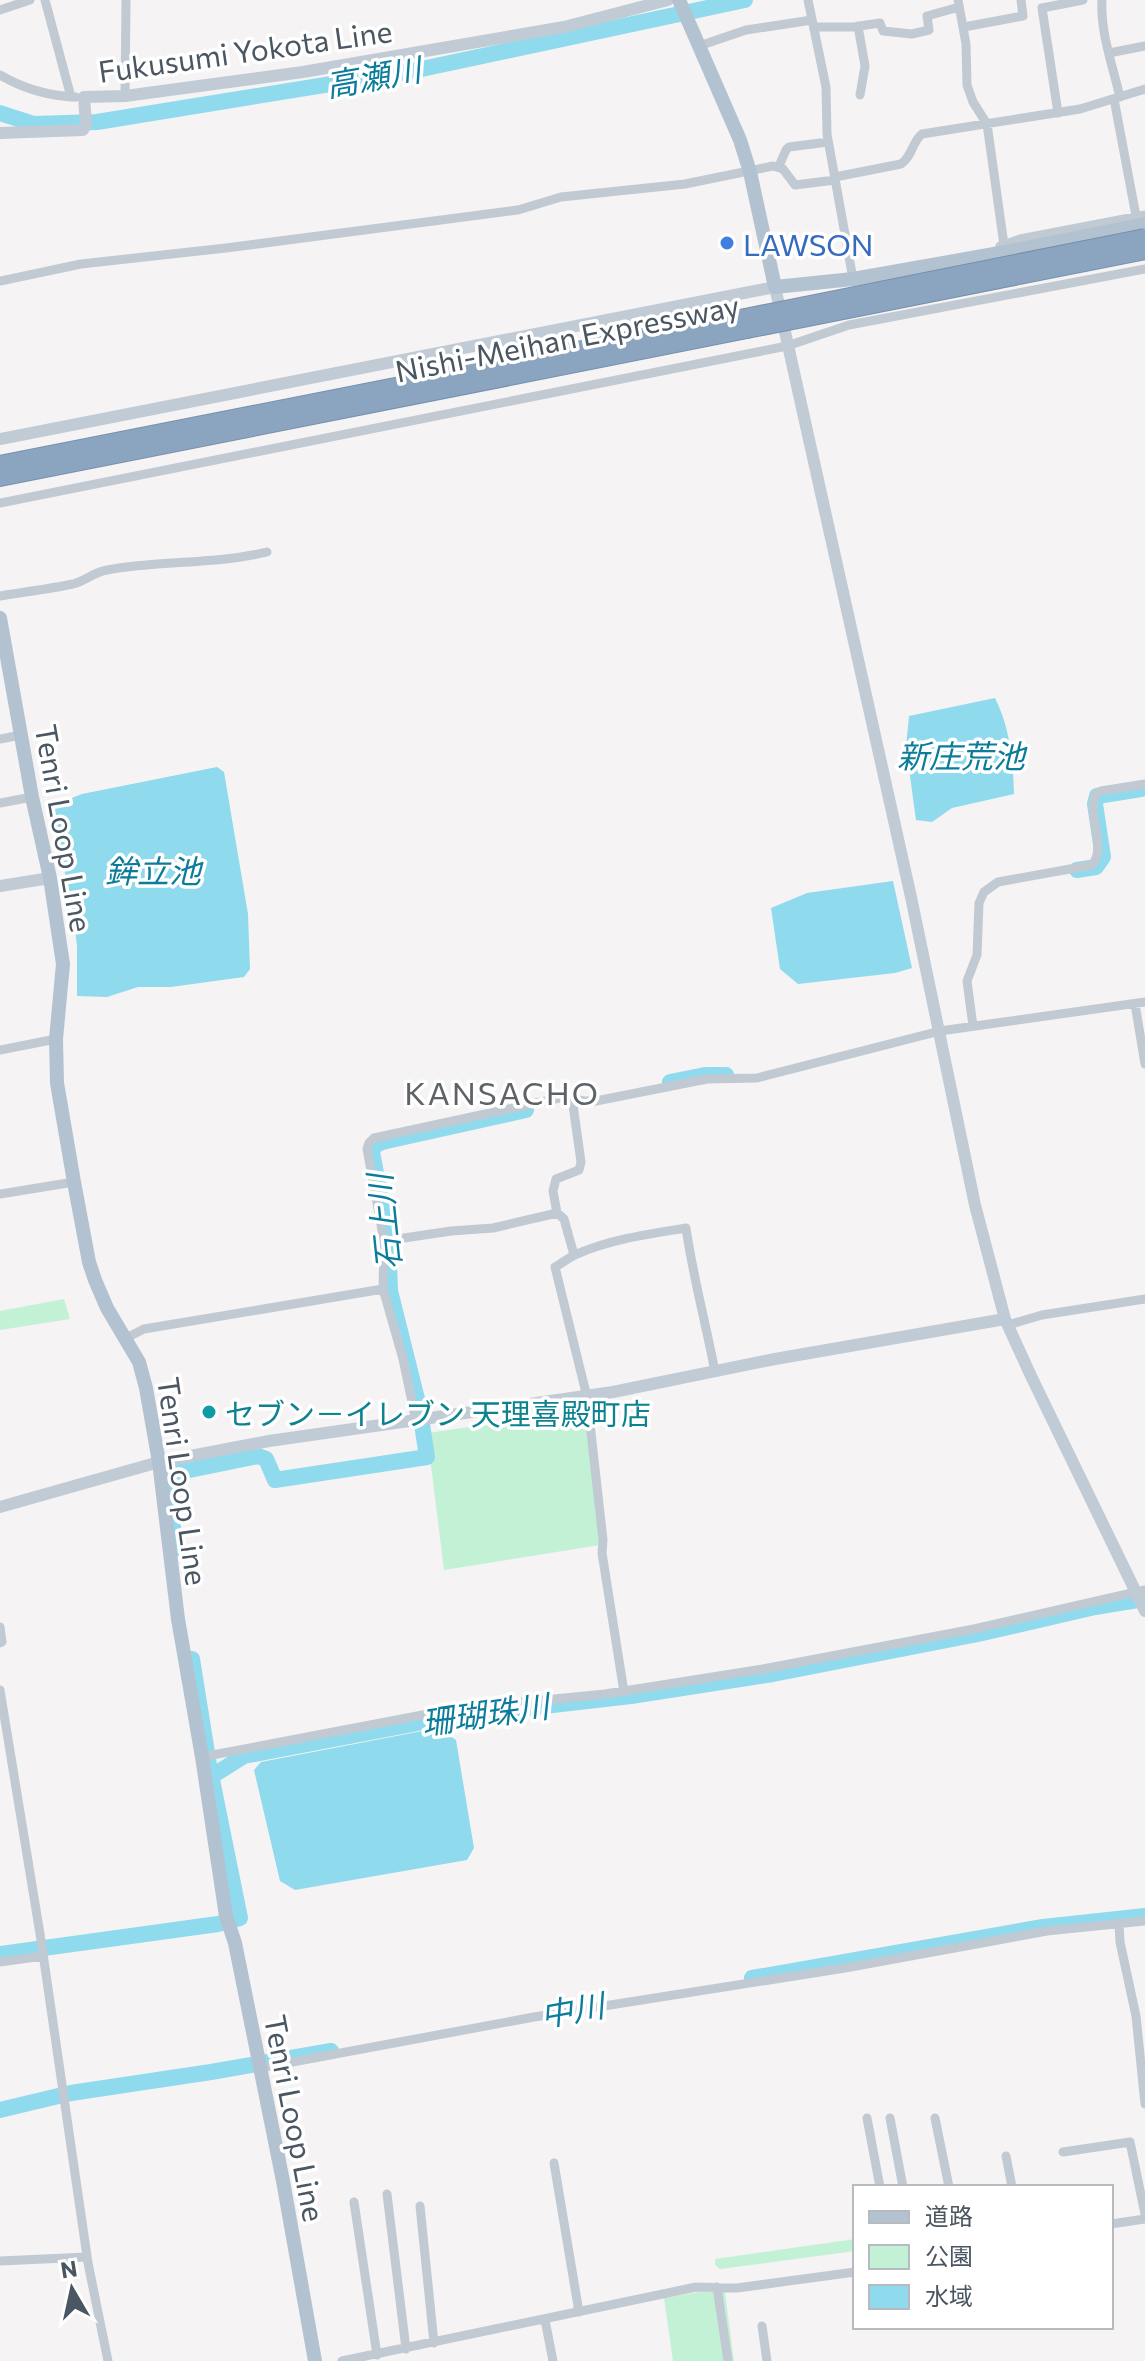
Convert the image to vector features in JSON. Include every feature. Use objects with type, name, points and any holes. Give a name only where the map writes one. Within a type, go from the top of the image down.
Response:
[{"type":"highway","name":"Nishi-Meihan Expressway","points":[[0,478],[746,323],[1142,223]]},
{"type":"highway","name":"Nishi-Meihan Expressway","points":[[0,464],[1145,251]]},
{"type":"main road","points":[[676,1],[689,22],[740,140],[775,287],[853,279],[1142,223]]},
{"type":"main road","name":"Tenri Loop Line","points":[[0,618],[50,878],[63,964],[56,1039],[57,1083],[74,1182],[95,1280],[107,1308],[139,1362],[146,1388],[159,1462],[178,1619],[228,1921],[283,2181],[315,2361]]},
{"type":"street","points":[[0,10],[30,0]]},
{"type":"street","points":[[45,0],[80,101]]},
{"type":"street","points":[[125,96],[126,0]]},
{"type":"street","points":[[808,0],[826,87],[828,142],[853,279]]},
{"type":"street","points":[[964,27],[1023,16],[1021,0]]},
{"type":"street","points":[[1058,113],[1042,8],[1083,0]]},
{"type":"street","points":[[1102,0],[1117,98],[1142,223]]},
{"type":"street","name":"Fukusumi Yokota Line","points":[[0,133],[83,130],[86,125],[80,101],[303,72],[564,27],[676,1]]},
{"type":"street","points":[[699,46],[746,30],[813,23],[858,26],[880,23],[883,31],[912,34],[929,30],[927,16],[959,3],[964,27],[967,85],[973,102],[987,124],[1005,248]]},
{"type":"street","points":[[858,26],[865,66],[860,95]]},
{"type":"street","points":[[1109,53],[1145,46]]},
{"type":"street","points":[[0,75],[17,85],[80,101]]},
{"type":"street","points":[[779,166],[795,185],[835,179],[901,164],[907,160],[922,134],[1058,113],[1145,89]]},
{"type":"street","points":[[779,166],[789,147],[828,142]]},
{"type":"street","points":[[0,281],[81,264],[518,210],[561,197],[685,184],[779,166]]},
{"type":"street","points":[[0,503],[787,346],[849,325],[1145,269]]},
{"type":"street","points":[[0,439],[775,287],[877,740],[975,1205],[1006,1322],[1140,1590],[1145,1611]]},
{"type":"street","points":[[0,596],[78,583],[93,573],[107,570],[267,552]]},
{"type":"street","points":[[0,739],[21,735]]},
{"type":"street","points":[[973,1026],[967,981],[977,955],[979,903],[984,892],[998,882],[1092,865],[1098,852],[1092,809],[1095,795],[1101,791],[1145,784]]},
{"type":"street","points":[[0,803],[32,797]]},
{"type":"street","points":[[0,886],[50,878]]},
{"type":"street","points":[[416,1421],[403,1359],[383,1289],[388,1240],[367,1149],[374,1138],[564,1097],[584,1101],[707,1079],[775,1075],[940,1031],[1140,1003],[1145,1064]]},
{"type":"street","points":[[0,1050],[56,1039]]},
{"type":"street","points":[[572,1098],[581,1162],[579,1170],[556,1179],[553,1191],[557,1213],[564,1219],[574,1255]]},
{"type":"street","points":[[0,1194],[74,1182]]},
{"type":"street","points":[[388,1240],[493,1228],[557,1213]]},
{"type":"street","points":[[624,1692],[602,1553],[587,1397],[555,1267],[574,1255],[623,1239],[686,1228],[693,1277],[715,1372]]},
{"type":"street","points":[[126,1338],[144,1329],[383,1289]]},
{"type":"street","points":[[0,1507],[159,1462],[269,1441],[587,1397],[775,1359],[1145,1299]]},
{"type":"street","points":[[202,1757],[454,1709],[624,1692],[763,1669],[974,1629],[1140,1590]]},
{"type":"street","points":[[0,1627],[0,1643]]},
{"type":"street","points":[[0,1690],[41,1940],[87,2257],[108,2361]]},
{"type":"street","points":[[259,2062],[845,1968],[1047,1931],[1145,1921]]},
{"type":"street","points":[[1119,1923],[1120,1942],[1136,2016],[1145,2104]]},
{"type":"street","points":[[0,1962],[43,1954]]},
{"type":"street","points":[[867,2118],[880,2185]]},
{"type":"street","points":[[890,2118],[903,2185]]},
{"type":"street","points":[[935,2118],[949,2185]]},
{"type":"street","points":[[1063,2152],[1130,2142],[1145,2216],[1113,2224]]},
{"type":"street","points":[[1006,2156],[1012,2185]]},
{"type":"street","points":[[554,2163],[579,2312]]},
{"type":"street","points":[[387,2194],[401,2353]]},
{"type":"street","points":[[354,2202],[377,2355]]},
{"type":"street","points":[[420,2206],[434,2343]]},
{"type":"street","points":[[0,2261],[87,2257]]},
{"type":"street","points":[[342,2361],[401,2353],[434,2343],[696,2287],[737,2288],[853,2272]]},
{"type":"street","points":[[717,2287],[728,2361]]},
{"type":"street","points":[[545,2320],[553,2361]]},
{"type":"street","points":[[762,2326],[767,2361]]},
{"type":"green space","points":[[64,1299],[70,1319],[0,1330],[0,1311]]},
{"type":"green space","points":[[585,1411],[600,1545],[444,1570],[427,1433]]},
{"type":"green space","points":[[853,2239],[853,2251],[720,2269],[715,2265],[715,2259]]},
{"type":"green space","points":[[699,2292],[725,2292],[734,2361],[673,2361],[664,2298]]},
{"type":"water","name":"新庄荒池","points":[[995,698],[1010,744],[1014,794],[952,808],[932,822],[916,820],[906,747],[909,716]]},
{"type":"water","name":"鉾立池","points":[[217,767],[224,772],[248,914],[250,969],[244,977],[171,987],[138,987],[107,997],[77,996],[77,946],[52,809],[54,805],[82,794]]},
{"type":"water","points":[[893,881],[912,968],[895,973],[798,984],[780,969],[771,908],[807,893]]},
{"type":"water","points":[[438,1728],[456,1740],[474,1848],[467,1860],[295,1890],[280,1881],[254,1770],[261,1762]]},
{"type":"waterway","name":"高瀬川","points":[[0,113],[34,124],[97,122],[417,70],[745,0]]},
{"type":"waterway","name":"石上川","points":[[1077,870],[1096,867],[1103,857],[1095,804],[1097,796],[1141,789]]},
{"type":"waterway","name":"石上川","points":[[670,1082],[705,1075],[726,1075]]},
{"type":"waterway","name":"石上川","points":[[175,1549],[169,1484],[175,1473],[258,1456],[266,1459],[275,1480],[427,1457],[420,1411],[390,1291],[388,1235],[372,1152],[374,1146],[382,1142],[526,1110]]},
{"type":"waterway","name":"珊瑚珠川","points":[[212,1776],[244,1756],[450,1717],[631,1696],[773,1674],[1145,1599]]},
{"type":"waterway","name":"珊瑚珠川","points":[[0,1954],[218,1924],[240,1918],[209,1765],[192,1659]]},
{"type":"waterway","name":"中川","points":[[752,1978],[1043,1927],[1145,1916]]},
{"type":"waterway","name":"中川","points":[[0,2110],[71,2093],[331,2051]]},
{"type":"place","name":"LAWSON","points":[[727,243]]},
{"type":"place","name":"セブン－イレブン 天理喜殿町店","points":[[209,1412]]},
{"type":"district","name":"KANSACHO","points":[[502,1092]]}]
